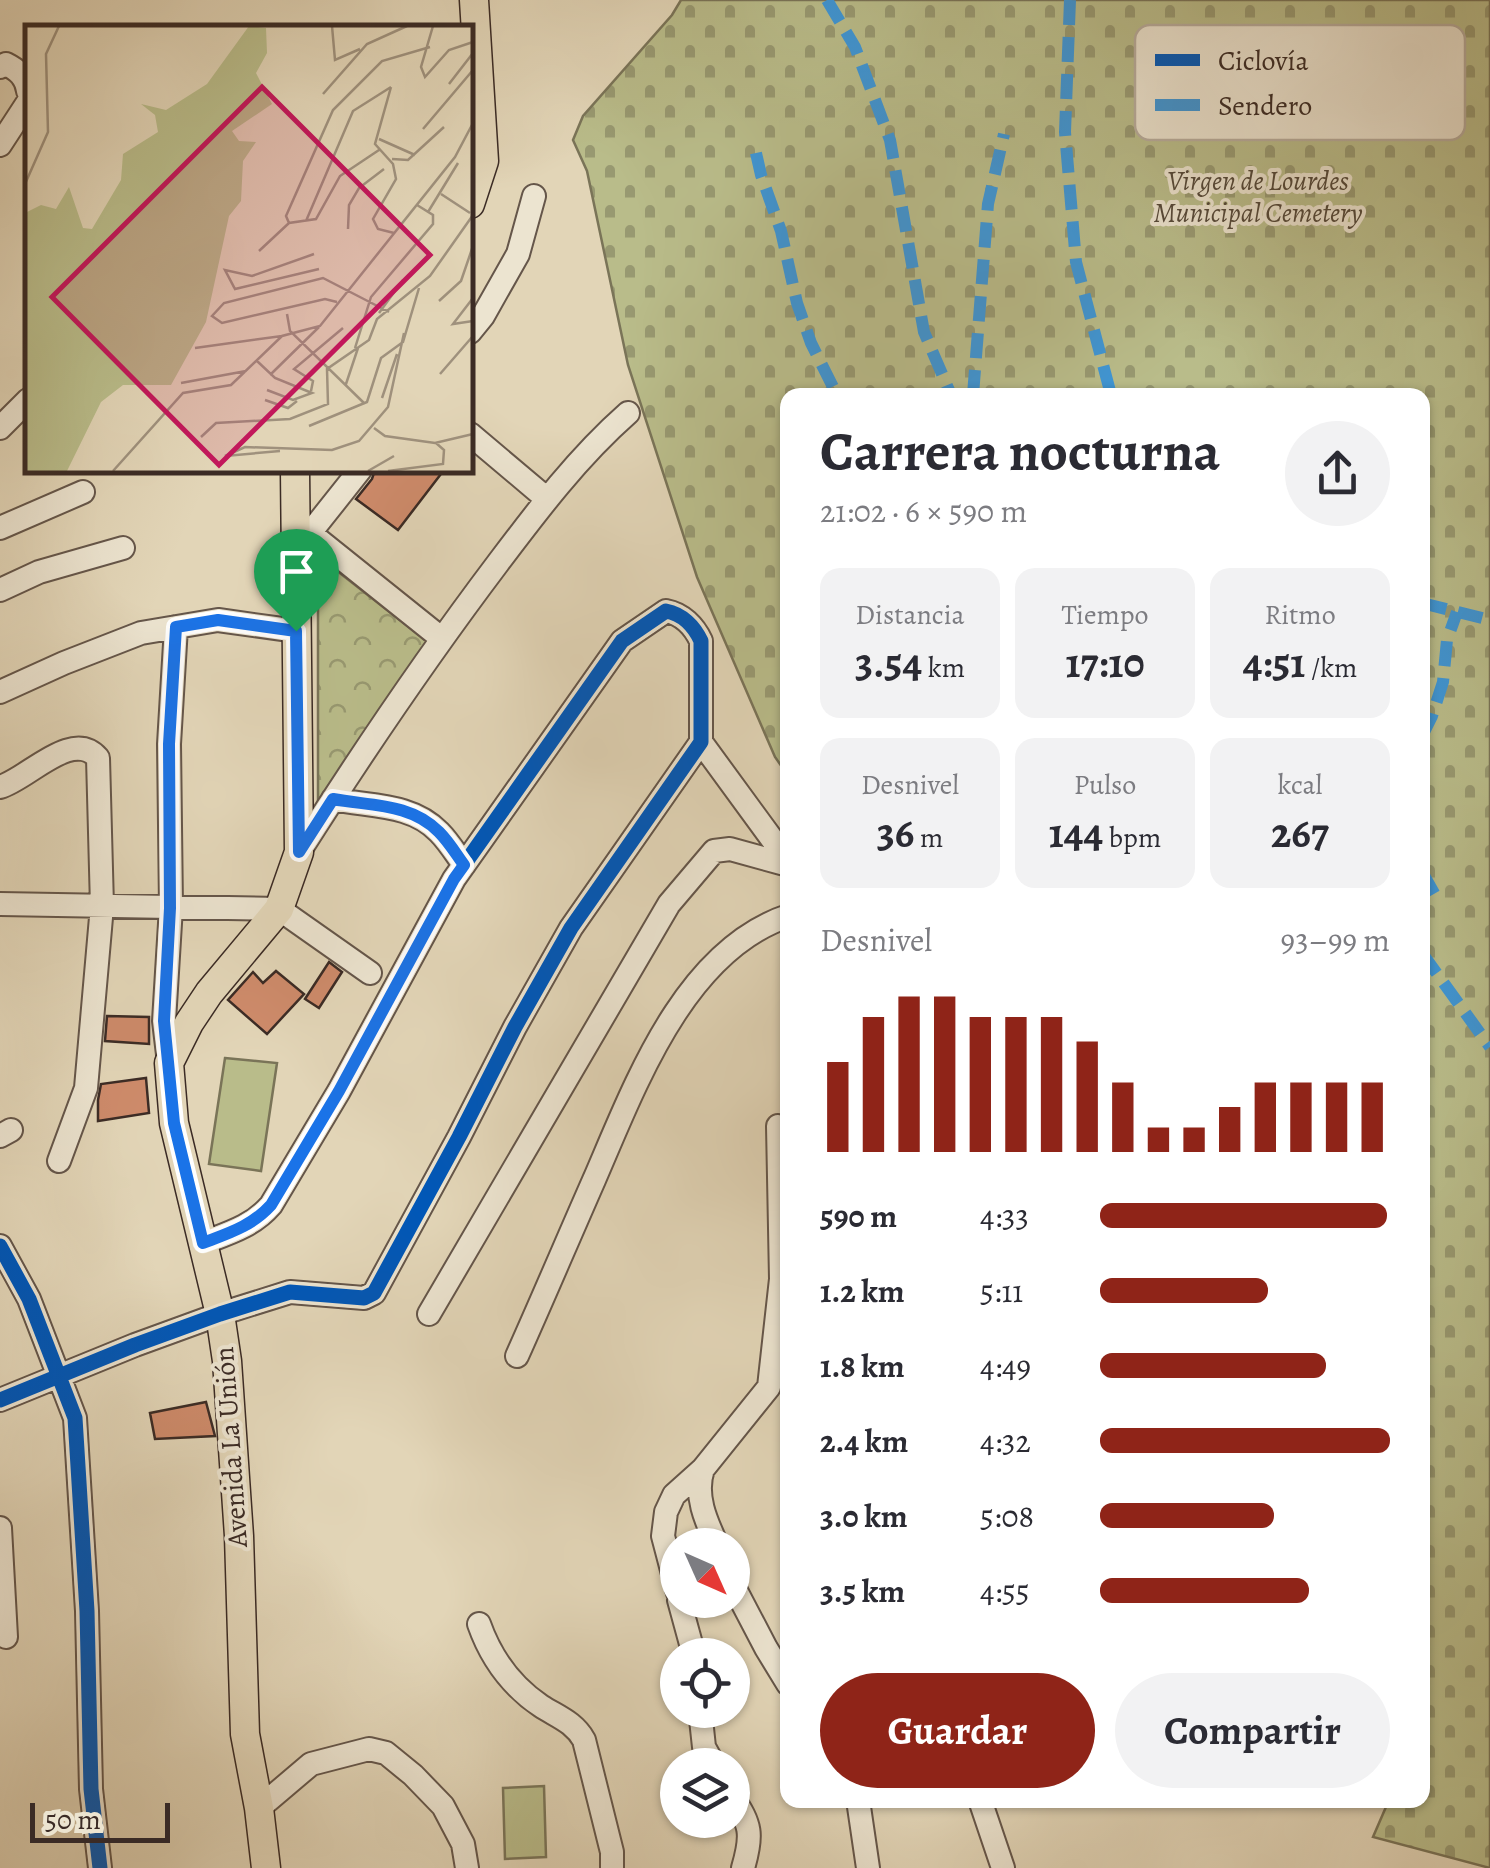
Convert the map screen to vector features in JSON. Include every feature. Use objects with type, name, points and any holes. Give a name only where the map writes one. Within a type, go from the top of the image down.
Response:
[{"type":"main road","points":[[472,198],[484,161],[474,0]]},
{"type":"main road","points":[[169,1063],[209,993],[278,909],[299,852],[296,631],[303,538],[295,472]]},
{"type":"main road","name":"Avenida La Unión","points":[[169,1063],[174,1123],[220,1314],[227,1361],[239,1536],[245,1734],[266,1868]]},
{"type":"street","points":[[0,67],[6,64],[15,68],[25,83]]},
{"type":"street","points":[[0,145],[25,107]]},
{"type":"street","points":[[472,330],[484,316],[518,254],[534,196]]},
{"type":"street","points":[[0,428],[25,403]]},
{"type":"street","points":[[299,852],[441,638],[547,499],[604,434],[628,413]]},
{"type":"street","points":[[472,436],[547,499]]},
{"type":"street","points":[[358,472],[303,538],[441,638]]},
{"type":"street","points":[[0,528],[83,492]]},
{"type":"street","points":[[0,590],[39,572],[123,548]]},
{"type":"street","points":[[203,1243],[247,1226],[271,1205],[339,1091],[454,879],[622,642],[666,611],[696,629],[700,641],[701,742],[780,852]]},
{"type":"street","points":[[0,692],[142,633],[218,620],[296,631]]},
{"type":"street","points":[[169,1063],[164,1021],[170,908],[169,744],[176,627]]},
{"type":"street","points":[[0,1400],[134,1346],[290,1292],[364,1298],[374,1292],[571,928],[701,742]]},
{"type":"street","points":[[0,787],[12,784],[58,753],[83,748],[98,758],[102,906],[86,1088],[59,1161]]},
{"type":"street","points":[[333,799],[405,810],[422,818],[441,834],[464,865]]},
{"type":"street","points":[[429,1314],[670,904],[694,873],[714,851],[730,849],[780,861]]},
{"type":"street","points":[[0,904],[278,909],[370,973]]},
{"type":"street","points":[[517,1356],[645,1063],[696,983],[734,944],[762,924],[780,918]]},
{"type":"street","points":[[778,1126],[780,1228]]},
{"type":"street","points":[[0,1246],[29,1299],[75,1418],[88,1611],[91,1789],[100,1868]]},
{"type":"street","points":[[664,1528],[674,1495],[778,1389],[780,1316]]},
{"type":"street","points":[[703,1469],[699,1494],[711,1528]]},
{"type":"street","points":[[0,1528],[6,1637]]},
{"type":"street","points":[[750,1617],[780,1671]]},
{"type":"street","points":[[478,1624],[489,1651],[507,1677],[578,1730],[584,1740],[612,1852],[612,1868]]},
{"type":"street","points":[[258,1808],[312,1764],[368,1749],[386,1753],[443,1806],[463,1844],[467,1868]]},
{"type":"street","points":[[859,1808],[868,1868]]},
{"type":"street","points":[[983,1808],[1004,1868]]},
{"type":"street","points":[[743,1868],[749,1838]]},
{"type":"green space","name":"Virgen de Lourdes Municipal Cemetery","points":[[681,0],[1490,0],[1490,1868],[1373,1837],[1386,1808],[1430,1808],[1430,388],[780,388],[780,764],[697,577],[628,365],[587,171],[573,140],[583,116]]},
{"type":"green space","points":[[318,556],[428,642],[318,801]]},
{"type":"green space","points":[[225,1058],[277,1063],[261,1171],[209,1164]]},
{"type":"green space","points":[[544,1786],[546,1857],[505,1859],[503,1788]]},
{"type":"building","points":[[374,472],[442,472],[398,530],[356,499]]},
{"type":"building","points":[[329,962],[342,972],[319,1008],[305,999]]},
{"type":"building","points":[[276,971],[304,994],[267,1034],[228,1000],[253,972],[263,983]]},
{"type":"building","points":[[107,1016],[149,1017],[149,1044],[105,1041]]},
{"type":"building","points":[[146,1078],[149,1113],[98,1121],[101,1084]]},
{"type":"building","points":[[206,1402],[215,1436],[155,1439],[150,1413]]},
{"type":"marked path","points":[[827,0],[855,47],[890,140],[924,332],[948,388]]},
{"type":"marked path","points":[[1070,0],[1065,132],[1076,262],[1109,388]]},
{"type":"marked path","points":[[974,388],[988,204],[1004,134]]},
{"type":"marked path","points":[[756,153],[781,231],[797,303],[834,388]]},
{"type":"marked path","points":[[1430,605],[1490,620]]},
{"type":"marked path","points":[[1430,720],[1443,682],[1447,640],[1457,612]]},
{"type":"marked path","points":[[1430,886],[1439,902]]},
{"type":"marked path","points":[[1430,964],[1490,1047]]},
{"type":"cycle path","points":[[0,1400],[135,1345],[290,1292],[364,1298],[374,1293],[571,928],[701,742],[701,641],[682,618],[666,611],[622,641],[454,879],[339,1091],[271,1205],[248,1224],[203,1243]]},
{"type":"cycle path","points":[[0,1246],[29,1299],[75,1418],[87,1611],[91,1789],[100,1868]]},
{"type":"route","points":[[218,620],[296,631],[299,852],[333,799],[405,810],[422,818],[441,834],[464,865],[271,1205],[247,1226],[203,1243],[174,1123],[164,1021],[170,908],[169,744],[176,627],[218,620]]}]
